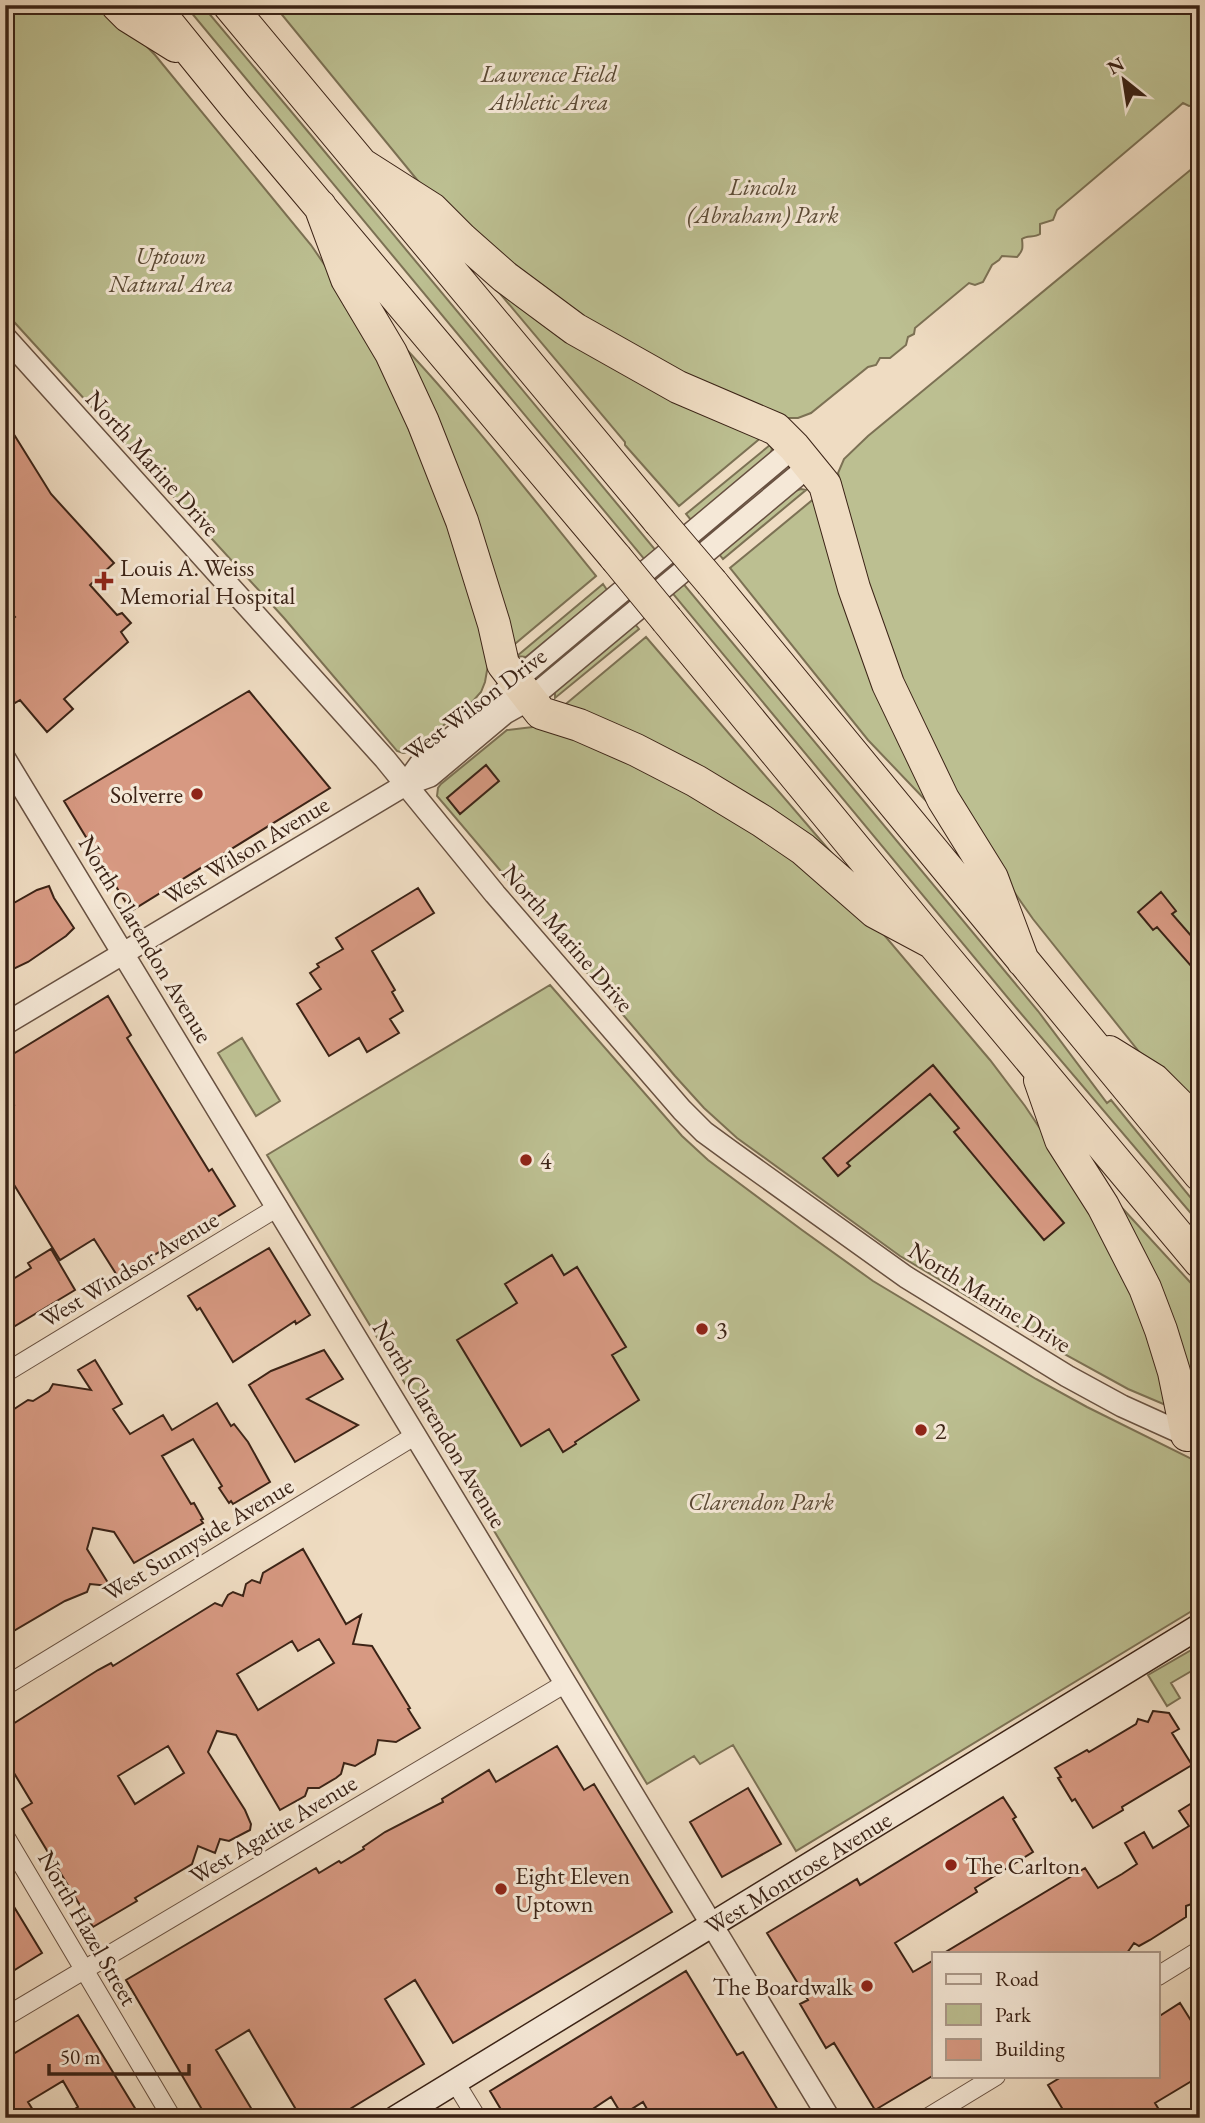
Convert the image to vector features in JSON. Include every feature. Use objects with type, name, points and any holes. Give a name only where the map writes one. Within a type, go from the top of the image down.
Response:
[{"type":"highway","points":[[117,5],[128,16],[198,60]]},
{"type":"highway","points":[[153,5],[1200,1262]]},
{"type":"highway","points":[[229,5],[712,583],[1200,1175]]},
{"type":"highway","points":[[253,5],[274,60]]},
{"type":"highway","points":[[363,165],[432,209],[505,277],[575,328],[678,387],[781,431],[802,456],[825,485],[854,588],[888,684],[943,799],[992,878],[1023,961]]},
{"type":"highway","points":[[320,206],[347,279],[391,353],[423,422],[462,521],[494,624],[503,664],[541,713],[579,725],[636,750],[696,781],[803,849],[875,912],[933,943]]},
{"type":"highway","points":[[1087,1038],[1154,1080],[1200,1126]]},
{"type":"highway","points":[[1034,1062],[1060,1140],[1103,1206],[1145,1288],[1161,1330],[1193,1439]]},
{"type":"main road","name":"West Montrose Avenue","points":[[396,2118],[1200,1626]]},
{"type":"street","name":"North Marine Drive","points":[[5,337],[385,759],[495,894],[704,1132],[906,1278],[1067,1376],[1122,1406],[1193,1439]]},
{"type":"street","name":"West Wilson Drive","points":[[405,785],[420,764],[496,701],[522,690],[802,456]]},
{"type":"street","name":"North Clarendon Avenue","points":[[5,758],[829,2118]]},
{"type":"street","name":"West Wilson Avenue","points":[[5,1024],[405,785]]},
{"type":"street","name":"West Windsor Avenue","points":[[5,1373],[278,1207]]},
{"type":"street","name":"West Sunnyside Avenue","points":[[5,1686],[415,1435]]},
{"type":"street","name":"West Agatite Avenue","points":[[5,2017],[566,1683]]},
{"type":"street","name":"North Hazel Street","points":[[5,1836],[172,2118]]},
{"type":"street","points":[[1160,1975],[1200,1950]]},
{"type":"street","points":[[927,2118],[993,2078]]},
{"type":"street","points":[[456,2082],[477,2118]]},
{"type":"green space","name":"Uptown Natural Area","points":[[5,5],[107,5],[155,55],[311,245],[339,286],[381,361],[467,571],[488,665],[481,692],[411,752],[397,751],[284,618],[5,312]]},
{"type":"green space","points":[[185,5],[202,5],[310,134],[1038,1011],[1107,1103],[1111,1100],[1200,1209],[1200,1224],[1018,1010]]},
{"type":"green space","name":"Lincoln (Abraham) Park","points":[[274,5],[1200,5],[1200,104],[1189,106],[1183,103],[1057,210],[1053,220],[1040,224],[1040,234],[1022,239],[1022,249],[1017,257],[1002,256],[992,265],[983,282],[975,285],[969,283],[915,328],[906,345],[890,358],[880,358],[876,365],[868,367],[811,413],[798,418],[786,418],[724,396],[582,321],[427,192]]},
{"type":"green space","points":[[1200,162],[1200,1114],[1152,1068],[1033,919],[979,842],[881,638],[838,473],[844,459],[868,436]]},
{"type":"green space","points":[[481,271],[763,436],[679,506]]},
{"type":"green space","points":[[394,336],[472,424],[596,576],[510,648]]},
{"type":"green space","points":[[770,445],[770,454],[691,520],[686,514]]},
{"type":"green space","points":[[806,490],[723,559],[719,554],[795,491]]},
{"type":"green space","points":[[816,497],[931,806],[868,740],[730,568]]},
{"type":"green space","points":[[603,584],[607,590],[526,657],[517,656]]},
{"type":"green space","points":[[635,624],[639,629],[555,698],[555,691]]},
{"type":"green space","points":[[646,637],[841,864],[561,708]]},
{"type":"green space","points":[[541,726],[629,759],[764,835],[874,923],[990,1060],[1063,1163],[1141,1304],[1168,1406],[1128,1389],[1066,1355],[900,1256],[737,1138],[704,1108],[437,796],[441,784],[507,730]]},
{"type":"green space","name":"Clarendon Park","points":[[550,985],[682,1136],[708,1160],[802,1230],[873,1281],[1036,1379],[1200,1463],[1200,1606],[796,1851],[733,1745],[700,1764],[694,1756],[647,1784],[267,1155]]},
{"type":"green space","points":[[242,1038],[280,1101],[256,1116],[218,1053]]},
{"type":"green space","points":[[1113,1198],[1200,1293],[1200,1416],[1193,1408]]},
{"type":"green space","points":[[1200,1645],[1200,1666],[1171,1683],[1180,1698],[1167,1706],[1148,1675]]},
{"type":"building","points":[[5,420],[51,494],[114,563],[90,585],[117,615],[122,613],[131,623],[121,632],[128,642],[64,699],[73,709],[47,732],[20,700],[15,703],[5,691],[5,626],[15,617],[5,607]]},
{"type":"building","name":"Solverre","points":[[249,691],[330,788],[131,911],[64,801]]},
{"type":"building","points":[[486,765],[499,781],[460,814],[447,798]]},
{"type":"building","points":[[49,886],[74,928],[28,962],[5,973],[5,908]]},
{"type":"building","points":[[418,888],[434,913],[372,951],[395,990],[392,992],[403,1011],[390,1019],[399,1033],[367,1052],[359,1038],[329,1056],[297,1004],[321,989],[310,973],[319,967],[317,964],[343,949],[336,938]]},
{"type":"building","points":[[1161,892],[1176,911],[1172,914],[1200,946],[1200,959],[1191,966],[1157,927],[1153,930],[1138,912]]},
{"type":"building","points":[[108,996],[131,1035],[127,1038],[209,1171],[212,1169],[235,1206],[118,1277],[94,1239],[60,1260],[5,1170],[5,1110],[14,1105],[5,1091],[5,1059]]},
{"type":"building","points":[[933,1065],[1064,1223],[1044,1240],[954,1132],[959,1128],[930,1094],[847,1163],[850,1166],[838,1176],[823,1158]]},
{"type":"building","points":[[269,1248],[310,1315],[296,1324],[295,1321],[233,1362],[200,1308],[197,1310],[188,1296]]},
{"type":"building","points":[[51,1249],[75,1290],[5,1332],[5,1284],[31,1268],[28,1263]]},
{"type":"building","points":[[552,1255],[564,1275],[577,1267],[626,1347],[612,1355],[639,1400],[563,1452],[549,1429],[521,1446],[457,1340],[517,1303],[505,1284]]},
{"type":"building","points":[[324,1350],[343,1379],[307,1399],[358,1425],[295,1462],[249,1385],[271,1371]]},
{"type":"building","points":[[95,1360],[122,1404],[113,1409],[130,1434],[163,1415],[172,1430],[217,1403],[231,1426],[234,1424],[248,1442],[270,1482],[233,1504],[231,1501],[229,1503],[219,1488],[222,1486],[193,1439],[162,1456],[191,1504],[194,1503],[203,1523],[134,1563],[114,1532],[93,1528],[87,1549],[110,1586],[90,1584],[87,1592],[65,1601],[5,1636],[5,1415],[28,1400],[33,1401],[49,1391],[53,1384],[91,1390],[78,1370]]},
{"type":"building","points":[[303,1549],[346,1624],[361,1615],[353,1644],[372,1646],[420,1728],[396,1742],[378,1740],[375,1754],[355,1766],[344,1763],[341,1774],[336,1778],[319,1788],[308,1788],[305,1796],[280,1810],[236,1735],[217,1731],[208,1752],[245,1810],[251,1824],[250,1830],[229,1841],[220,1839],[215,1853],[198,1846],[192,1864],[93,1927],[22,1809],[32,1803],[5,1758],[5,1729],[98,1670],[111,1663],[113,1666],[215,1603],[222,1606],[233,1592],[243,1596],[246,1584],[252,1580],[260,1583],[263,1573]],"holes":[[[319,1639],[334,1663],[258,1710],[237,1674],[292,1641],[298,1651]],[[168,1746],[184,1773],[135,1804],[118,1776]]]},
{"type":"building","points":[[1153,1711],[1169,1713],[1179,1729],[1172,1733],[1192,1765],[1122,1807],[1123,1810],[1093,1828],[1075,1799],[1072,1801],[1055,1768],[1087,1750],[1089,1752],[1136,1724],[1138,1719],[1148,1722]]},
{"type":"building","points":[[557,1746],[584,1790],[594,1784],[672,1912],[453,2043],[415,1980],[385,1999],[424,2064],[335,2118],[301,2118],[249,2030],[216,2050],[257,2118],[207,2118],[126,1980],[316,1868],[319,1873],[339,1861],[341,1863],[385,1832],[443,1802],[442,1799],[489,1770],[496,1782]]},
{"type":"building","points":[[748,1788],[781,1844],[722,1877],[690,1822]]},
{"type":"building","name":"The Boardwalk","points":[[1003,1797],[1033,1852],[975,1888],[977,1892],[895,1943],[913,1972],[932,1961],[932,2076],[875,2110],[834,2043],[826,2048],[800,2004],[808,2000],[767,1933],[857,1879],[860,1885]]},
{"type":"building","points":[[1200,1798],[1200,1896],[1197,1902],[1186,1906],[1186,1917],[1150,1940],[1139,1946],[1134,1943],[1128,1952],[946,1952],[1085,1868],[1098,1888],[1122,1874],[1137,1864],[1125,1843],[1144,1832],[1153,1848],[1189,1826],[1179,1811]]},
{"type":"building","points":[[5,1892],[42,1953],[5,1976]]},
{"type":"building","points":[[686,1971],[737,2055],[743,2052],[779,2112],[769,2118],[652,2118],[643,2102],[622,2115],[611,2097],[579,2118],[506,2118],[490,2091]]},
{"type":"building","points":[[1180,2003],[1200,2035],[1200,2076],[1155,2103],[1164,2118],[1068,2118],[1048,2085],[1060,2078],[1160,2078],[1160,2016]]},
{"type":"building","points":[[78,2015],[141,2118],[59,2118],[78,2107],[63,2081],[28,2102],[38,2118],[5,2118],[5,2059]]},
{"type":"place","name":"Louis A. Weiss Memorial Hospital","points":[[104,581]]},
{"type":"place","name":"Solverre","points":[[197,794]]},
{"type":"place","name":"4","points":[[526,1160]]},
{"type":"place","name":"3","points":[[702,1329]]},
{"type":"place","name":"2","points":[[921,1430]]},
{"type":"place","name":"The Carlton","points":[[951,1865]]},
{"type":"place","name":"Eight Eleven Uptown","points":[[501,1889]]},
{"type":"place","name":"The Boardwalk","points":[[867,1986]]},
{"type":"park label","name":"Lawrence Field Athletic Area","points":[[549,87]]}]
